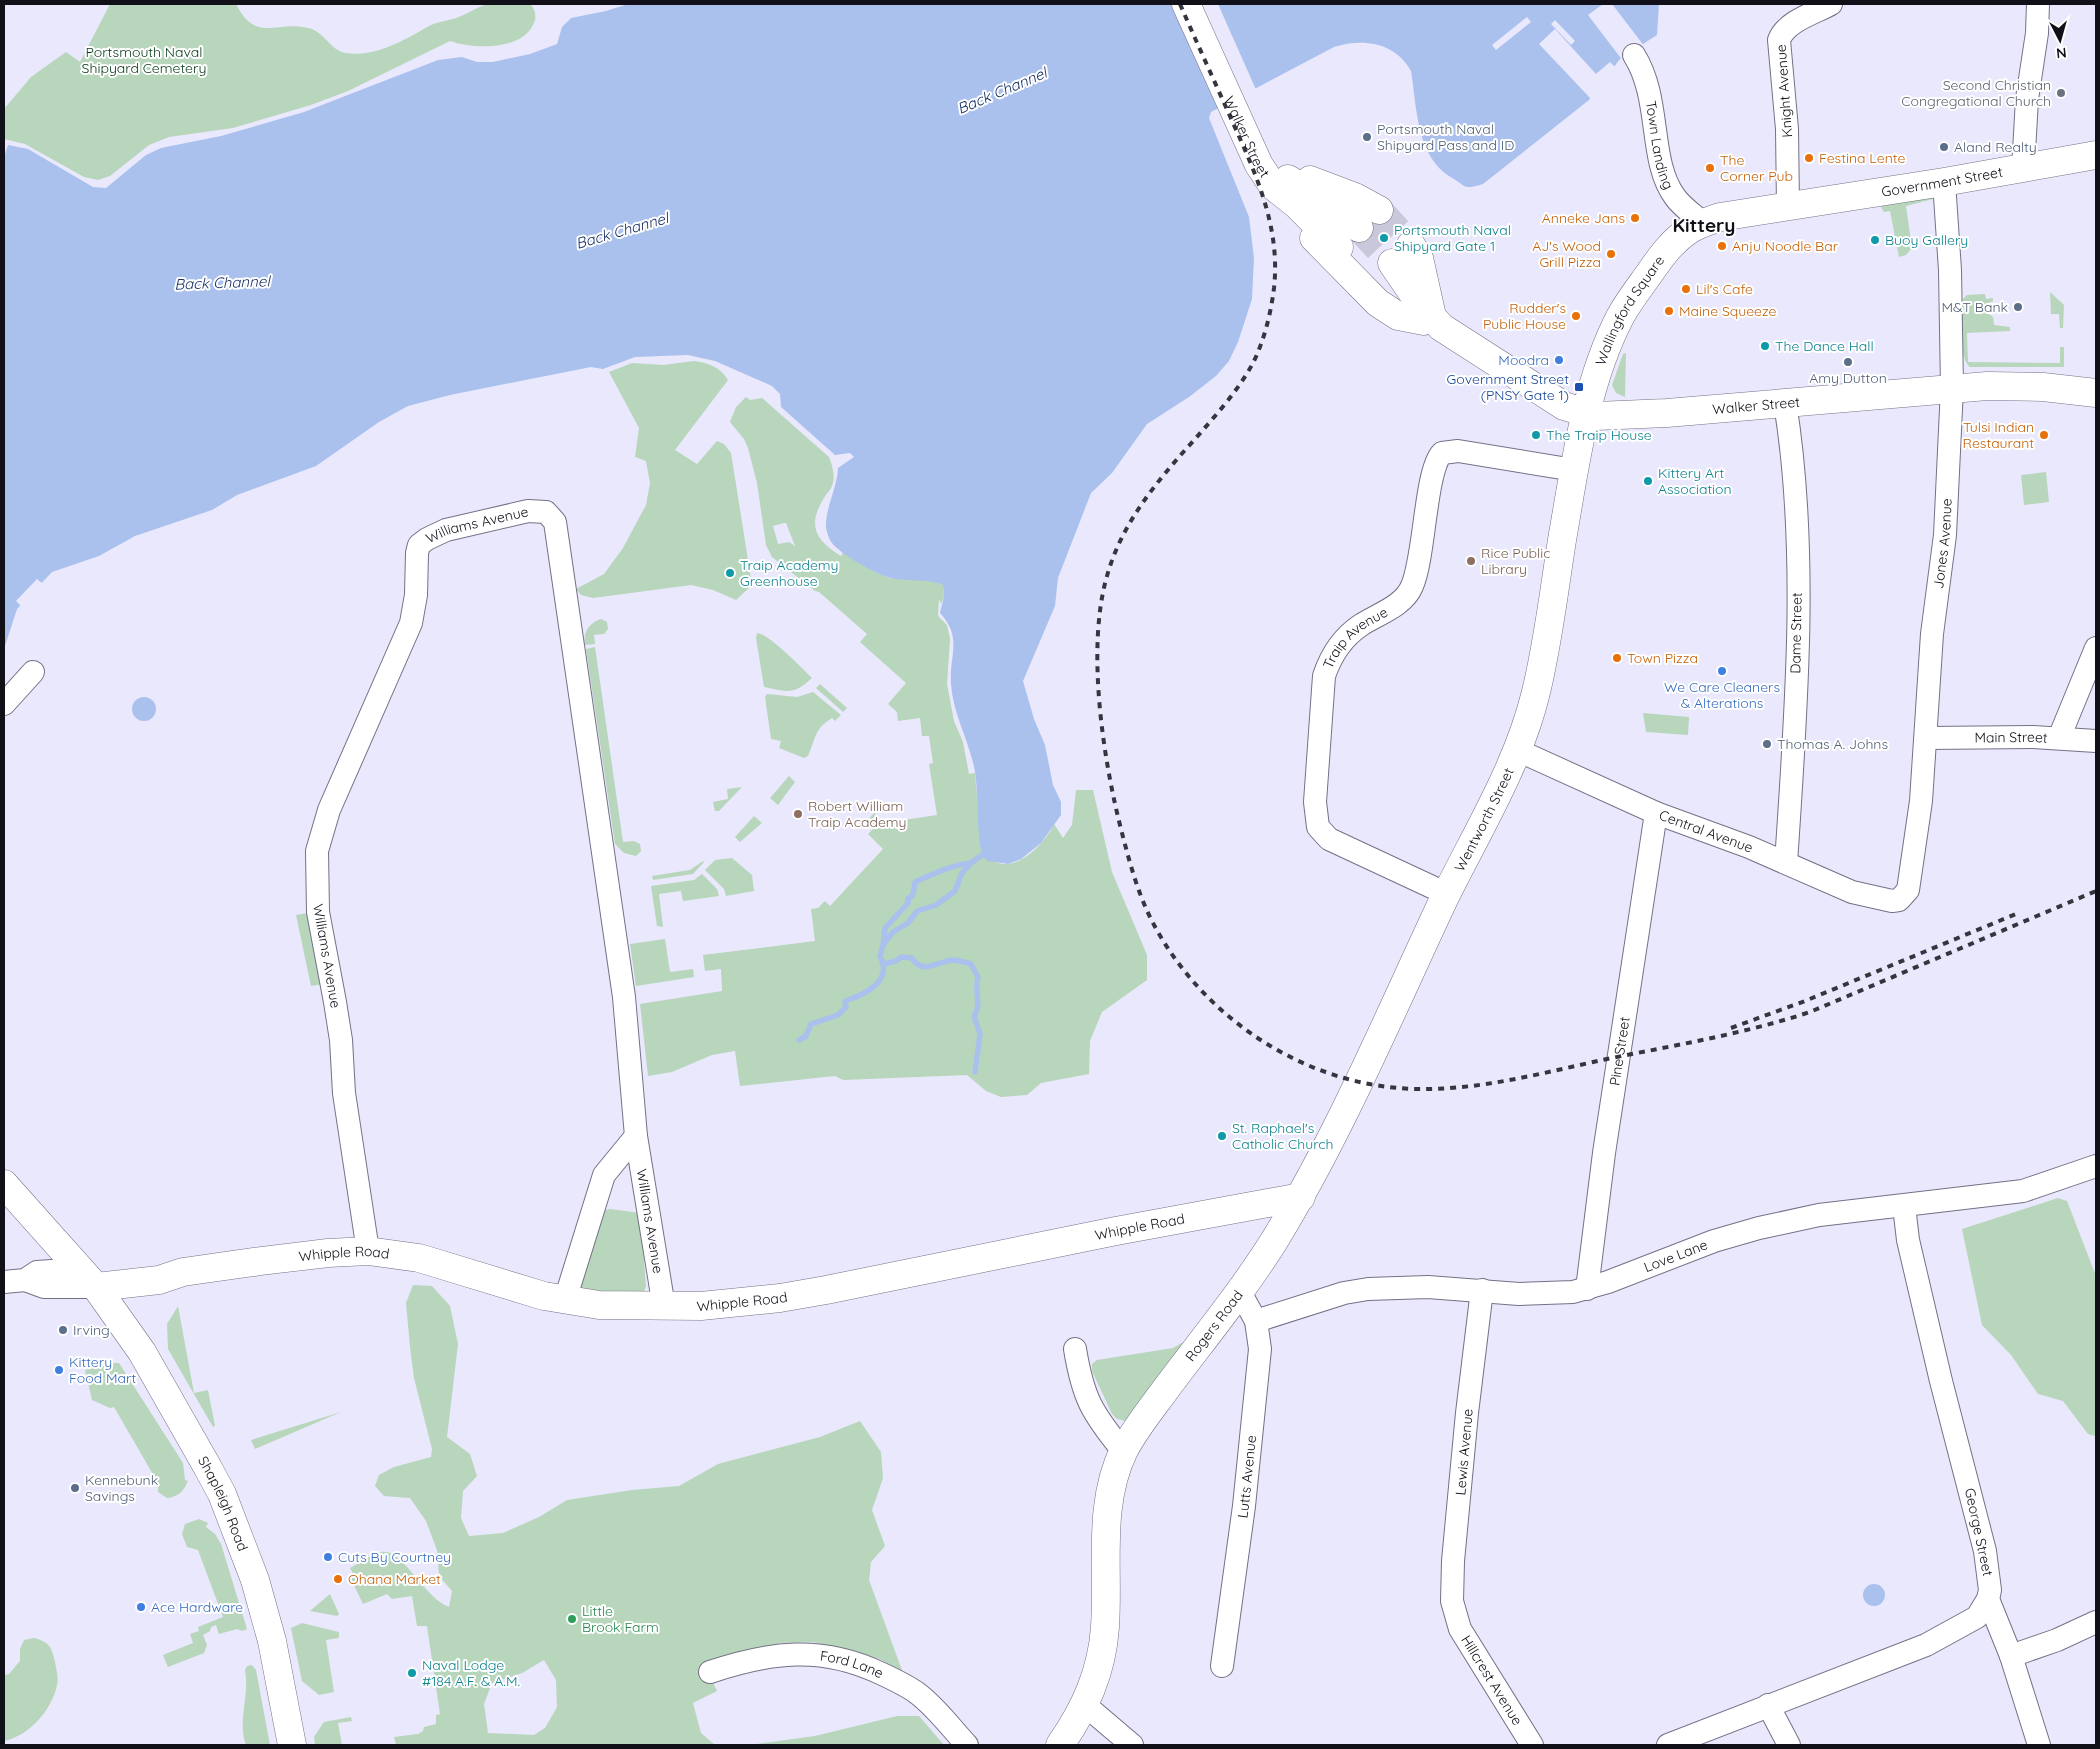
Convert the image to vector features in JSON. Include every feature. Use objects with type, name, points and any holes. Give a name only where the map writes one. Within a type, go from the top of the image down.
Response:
[{"type":"main road","name":"Walker Street","points":[[1186,4],[1276,177],[1297,204],[1339,247]]},
{"type":"main road","name":"Walker Street","points":[[1202,4],[1241,109]]},
{"type":"main road","name":"Government Street","points":[[1788,207],[2023,169],[2096,155]]},
{"type":"main road","name":"Walker Street","points":[[1276,177],[1293,184],[1344,215],[1369,219]]},
{"type":"main road","points":[[1276,177],[1308,232],[1378,303],[1398,316],[1432,322]]},
{"type":"main road","name":"Wallingford Square","points":[[1587,414],[1602,360],[1622,313],[1664,254],[1690,229],[1703,222],[1720,217],[1788,207]]},
{"type":"main road","name":"Walker Street","points":[[1402,254],[1432,322]]},
{"type":"main road","name":"Walker Street","points":[[1372,282],[1402,311],[1432,322],[1564,406],[1587,414],[1605,417],[1952,388],[2043,387],[2096,393]]},
{"type":"main road","name":"Wentworth Street","points":[[1301,1197],[1447,894],[1500,790],[1517,750],[1536,694],[1574,470],[1587,414]]},
{"type":"main road","points":[[4,1184],[88,1278]]},
{"type":"main road","name":"Rogers Road","points":[[1060,1745],[1085,1705],[1096,1676],[1104,1637],[1106,1517],[1112,1483],[1124,1451],[1157,1401],[1240,1292],[1301,1197]]},
{"type":"main road","name":"Whipple Road","points":[[88,1278],[159,1280],[183,1272],[328,1252],[368,1251],[419,1258],[565,1300],[598,1305],[664,1307],[737,1303],[788,1297],[1141,1226],[1301,1197]]},
{"type":"main road","name":"Shapleigh Road","points":[[88,1278],[142,1352],[180,1416],[222,1494],[249,1564],[266,1617],[292,1745]]},
{"type":"street","name":"Knight Avenue","points":[[1788,207],[1787,129],[1779,40],[1782,33],[1789,26],[1831,4]]},
{"type":"street","points":[[2023,169],[2027,99],[2037,33],[2038,4]]},
{"type":"street","name":"Town Landing","points":[[1634,55],[1643,68],[1651,93],[1663,176],[1675,198],[1703,222]]},
{"type":"street","name":"Jones Avenue","points":[[1899,900],[1908,890],[1922,801],[1932,634],[1945,535],[1952,388],[1950,270],[1944,182]]},
{"type":"street","name":"Dame Street","points":[[1784,403],[1797,516],[1796,664],[1786,863]]},
{"type":"street","name":"Traip Avenue","points":[[1447,894],[1329,839],[1318,827],[1316,802],[1324,676],[1330,658],[1348,636],[1360,626],[1400,602],[1412,586],[1425,531],[1435,465],[1442,453],[1458,451],[1574,470]]},
{"type":"street","name":"Williams Avenue","points":[[368,1251],[345,1103],[335,1002],[318,912],[317,851],[329,810],[411,623],[416,596],[417,553],[420,545],[432,535],[441,532],[528,511],[546,512],[555,522],[624,997],[636,1136],[664,1307]]},
{"type":"street","points":[[2059,738],[2096,648]]},
{"type":"street","points":[[4,704],[33,672]]},
{"type":"street","name":"Main Street","points":[[1926,738],[2059,738],[2096,741]]},
{"type":"street","name":"Central Avenue","points":[[1517,750],[1656,813],[1786,863],[1852,892],[1885,900],[1899,900]]},
{"type":"street","name":"Pine Street","points":[[1587,1289],[1604,1153],[1656,813]]},
{"type":"street","name":"Williams Avenue","points":[[565,1300],[604,1175],[636,1136]]},
{"type":"street","name":"Love Lane","points":[[1256,1321],[1344,1293],[1368,1289],[1390,1287],[1549,1294],[1587,1289],[1676,1255],[1759,1228],[1819,1215],[2023,1190],[2096,1166]]},
{"type":"street","name":"George Street","points":[[1904,1206],[1908,1240],[1939,1373],[1985,1552],[1990,1590],[1988,1599]]},
{"type":"street","points":[[14,1281],[44,1287],[88,1278]]},
{"type":"street","name":"Lewis Avenue","points":[[1455,1615],[1451,1588],[1453,1561],[1467,1413],[1482,1290]]},
{"type":"street","name":"Lutts Avenue","points":[[1222,1666],[1244,1506],[1260,1349],[1256,1321],[1240,1292]]},
{"type":"street","points":[[1075,1349],[1080,1382],[1090,1407],[1124,1451]]},
{"type":"street","points":[[1988,1599],[2011,1656],[2039,1745]]},
{"type":"street","points":[[1668,1745],[1768,1705],[1926,1646],[1977,1618],[1988,1599]]},
{"type":"street","name":"Hillcrest Avenue","points":[[1455,1615],[1473,1651],[1532,1745]]},
{"type":"street","points":[[2011,1656],[2057,1640],[2096,1622]]},
{"type":"street","name":"Ford Lane","points":[[710,1672],[773,1655],[812,1654],[840,1658],[870,1669],[918,1694],[967,1745]]},
{"type":"street","points":[[1085,1705],[1132,1745]]},
{"type":"street","points":[[1768,1705],[1790,1745]]},
{"type":"green space","name":"Portsmouth Naval Shipyard Cemetery","points":[[110,4],[236,4],[251,24],[268,28],[297,26],[308,28],[314,30],[340,51],[357,54],[368,53],[390,46],[431,25],[457,18],[488,4],[530,4],[535,11],[535,17],[533,25],[518,40],[495,46],[471,46],[450,41],[348,91],[311,105],[233,128],[169,137],[149,145],[110,176],[98,180],[84,177],[25,144],[4,139],[4,109],[31,77],[66,52],[80,62]]},
{"type":"green space","points":[[1932,194],[1933,199],[1906,206],[1912,248],[1906,255],[1899,257],[1890,211],[1884,212],[1881,207],[1882,203]]},
{"type":"green space","points":[[2050,292],[2064,305],[2063,328],[2060,328],[2059,314],[2051,314]]},
{"type":"green space","points":[[1985,294],[1986,299],[1993,298],[1993,301],[1986,304],[1986,312],[1993,317],[1994,325],[2010,327],[2010,331],[1967,333],[1968,362],[2060,363],[2060,347],[2064,347],[2064,367],[1970,367],[1966,362],[1962,346],[1961,301],[1967,295]]},
{"type":"green space","points":[[1626,353],[1625,397],[1616,393],[1612,385],[1623,354]]},
{"type":"green space","points":[[694,361],[714,366],[728,380],[675,450],[697,464],[717,441],[724,444],[731,453],[752,585],[736,600],[713,590],[691,585],[593,598],[581,595],[576,589],[604,574],[623,548],[646,505],[650,483],[646,461],[635,457],[639,428],[609,372],[632,363],[663,365]]},
{"type":"green space","points":[[746,397],[750,400],[762,398],[829,457],[834,476],[831,488],[819,508],[815,524],[816,531],[825,544],[841,556],[843,552],[889,578],[931,580],[943,585],[944,596],[941,604],[939,599],[938,616],[947,625],[950,639],[947,684],[954,721],[963,742],[969,774],[975,773],[982,856],[1001,864],[1008,864],[1022,859],[1041,843],[1054,824],[1063,838],[1072,825],[1076,790],[1093,790],[1112,872],[1147,955],[1147,980],[1102,1012],[1090,1041],[1089,1074],[1041,1083],[1027,1095],[1001,1097],[986,1091],[967,1075],[843,1080],[835,1076],[740,1086],[735,1051],[712,1055],[672,1072],[648,1076],[640,1004],[722,991],[721,969],[705,971],[703,955],[815,941],[811,909],[818,908],[825,901],[830,906],[883,849],[868,834],[875,827],[868,820],[875,812],[877,824],[937,815],[929,764],[933,763],[929,736],[922,736],[920,718],[898,721],[897,712],[888,704],[906,683],[860,642],[867,634],[819,592],[815,591],[772,557],[766,545],[757,483],[748,448],[744,439],[730,422],[736,407]],"holes":[[[786,523],[795,546],[789,542],[778,544],[773,526]]]},
{"type":"green space","points":[[2046,472],[2049,502],[2024,505],[2021,475]]},
{"type":"green space","points":[[601,619],[607,622],[608,629],[604,634],[594,635],[595,644],[585,645],[586,632],[593,623]]},
{"type":"green space","points":[[757,633],[777,645],[812,678],[795,690],[790,691],[764,687],[756,638]]},
{"type":"green space","points":[[595,647],[623,842],[634,841],[640,844],[641,851],[636,856],[624,853],[615,844],[586,649]]},
{"type":"green space","points":[[820,684],[847,708],[843,712],[816,688]]},
{"type":"green space","points":[[813,692],[841,715],[835,721],[832,718],[821,727],[808,756],[804,758],[779,748],[781,741],[771,739],[765,697],[767,694],[797,697]]},
{"type":"green space","points":[[1643,713],[1689,717],[1688,735],[1646,732]]},
{"type":"green space","points":[[789,776],[795,782],[778,805],[770,798]]},
{"type":"green space","points":[[742,787],[719,811],[715,811],[713,802],[728,799],[727,789]]},
{"type":"green space","points":[[754,816],[762,823],[740,842],[735,837]]},
{"type":"green space","points":[[732,858],[752,875],[754,891],[726,896],[724,889],[705,870],[715,860]]},
{"type":"green space","points":[[703,861],[693,874],[653,880],[652,876],[690,870]]},
{"type":"green space","points":[[702,874],[717,889],[719,896],[683,901],[681,891],[659,894],[663,927],[657,926],[651,886],[694,880]]},
{"type":"green space","points":[[308,913],[323,984],[311,986],[296,915]]},
{"type":"green space","points":[[665,939],[670,972],[693,969],[694,977],[636,986],[630,944]]},
{"type":"green space","points":[[2058,1198],[2067,1201],[2096,1276],[2095,1436],[2088,1434],[2063,1401],[2038,1394],[2011,1355],[1982,1325],[1962,1229]]},
{"type":"green space","points":[[604,1210],[640,1213],[646,1286],[644,1292],[639,1294],[585,1290],[580,1287]]},
{"type":"green space","points":[[413,1285],[432,1286],[450,1306],[458,1344],[447,1437],[470,1454],[477,1476],[463,1491],[461,1518],[469,1536],[503,1533],[539,1517],[567,1500],[632,1490],[679,1486],[718,1464],[820,1437],[860,1421],[881,1452],[883,1478],[872,1510],[885,1546],[871,1562],[869,1580],[903,1673],[880,1659],[813,1642],[782,1643],[741,1651],[706,1668],[717,1691],[693,1703],[701,1733],[715,1745],[396,1745],[394,1737],[418,1734],[423,1731],[424,1727],[436,1724],[436,1715],[440,1714],[427,1626],[417,1626],[412,1596],[392,1599],[387,1594],[363,1604],[351,1579],[355,1577],[350,1568],[378,1553],[390,1553],[406,1566],[431,1595],[449,1607],[452,1591],[439,1576],[437,1550],[426,1521],[410,1498],[384,1496],[375,1486],[379,1475],[394,1467],[431,1457],[432,1449],[414,1378],[406,1303]],"holes":[[[544,1660],[556,1680],[557,1707],[545,1728],[534,1735],[488,1733],[484,1704],[492,1683],[522,1673]]]},
{"type":"green space","points":[[178,1306],[194,1393],[208,1390],[215,1426],[213,1427],[168,1349],[167,1324]]},
{"type":"green space","points":[[1187,1341],[1126,1421],[1117,1419],[1112,1414],[1092,1371],[1092,1364],[1097,1360],[1173,1348]]},
{"type":"green space","points":[[119,1363],[183,1463],[185,1480],[188,1481],[185,1488],[177,1495],[167,1498],[158,1492],[158,1483],[114,1407],[110,1408],[92,1400],[85,1370]]},
{"type":"green space","points":[[341,1412],[255,1449],[251,1440]]},
{"type":"green space","points":[[199,1519],[208,1523],[206,1527],[215,1534],[221,1544],[247,1629],[242,1631],[237,1629],[219,1634],[216,1625],[211,1627],[210,1631],[203,1635],[207,1645],[204,1653],[168,1667],[163,1655],[193,1643],[190,1634],[199,1631],[198,1627],[223,1617],[198,1550],[187,1547],[182,1534],[185,1524]]},
{"type":"green space","points":[[330,1594],[339,1614],[337,1616],[310,1611]]},
{"type":"green space","points":[[302,1623],[339,1632],[339,1638],[326,1640],[334,1692],[319,1695],[302,1681],[291,1628]]},
{"type":"green space","points":[[34,1638],[46,1643],[53,1652],[58,1679],[57,1685],[50,1704],[38,1720],[22,1734],[4,1741],[4,1675],[9,1674],[20,1661],[20,1649],[24,1640]]},
{"type":"green space","points":[[252,1665],[256,1670],[270,1745],[246,1745],[243,1727],[246,1689],[245,1670],[247,1666]]},
{"type":"green space","points":[[897,1716],[919,1716],[944,1745],[749,1745],[815,1736]]},
{"type":"green space","points":[[351,1717],[352,1721],[338,1723],[342,1745],[315,1745],[314,1737],[324,1722]]},
{"type":"water","name":"Back Channel","points":[[628,4],[1659,4],[1657,35],[1620,59],[1589,100],[1483,184],[1476,186],[1468,187],[1463,185],[1440,169],[1431,158],[1420,130],[1411,71],[1396,54],[1387,48],[1377,45],[1356,43],[1334,47],[1211,112],[1209,118],[1249,217],[1254,258],[1252,299],[1238,342],[1229,361],[1216,376],[1189,397],[1147,424],[1112,473],[1091,493],[1058,578],[1055,606],[1023,681],[1034,719],[1045,745],[1053,785],[1061,802],[1061,815],[1041,843],[1021,859],[1008,864],[988,861],[982,856],[973,761],[952,695],[953,639],[947,622],[940,613],[944,596],[943,585],[885,576],[859,564],[836,548],[826,530],[827,513],[836,483],[838,468],[854,457],[850,453],[835,455],[781,407],[780,394],[772,386],[715,361],[688,355],[635,357],[603,369],[591,367],[450,395],[408,406],[379,422],[316,466],[237,495],[212,510],[135,536],[99,556],[52,572],[17,609],[4,649],[4,157],[8,145],[28,149],[93,187],[106,188],[146,155],[161,148],[221,136],[304,112],[438,60],[462,57],[477,62],[493,62],[530,54],[557,44],[562,27],[571,18],[606,11]]},
{"type":"water","points":[[144,697],[149,698],[155,704],[155,714],[149,720],[144,721],[139,720],[133,714],[132,709],[133,704],[139,698]]},
{"type":"water","points":[[1874,1584],[1882,1587],[1885,1595],[1882,1603],[1874,1606],[1866,1603],[1863,1595],[1866,1587]]},
{"type":"pier","points":[[1171,4],[1218,4],[1257,92],[1219,111]]},
{"type":"pier","points":[[1603,4],[1612,4],[1645,47],[1623,61],[1588,15]]},
{"type":"pier","points":[[1527,17],[1531,22],[1496,50],[1492,45]]},
{"type":"pier","points":[[1555,20],[1575,41],[1571,45],[1551,24]]},
{"type":"pier","points":[[1555,29],[1596,74],[1610,62],[1616,68],[1592,100],[1539,44]]},
{"type":"pier","points":[[37,579],[43,584],[22,607],[16,601]]},
{"type":"waterway","points":[[799,1040],[806,1036],[811,1024],[838,1015],[846,1007],[845,1001],[875,986],[883,973],[880,956],[883,945],[893,932],[908,923],[917,911],[936,905],[955,891],[962,873],[971,863],[986,852]]},
{"type":"waterway","points":[[883,945],[885,928],[908,903],[908,899],[913,895],[915,882],[949,868],[971,863]]},
{"type":"waterway","points":[[884,964],[896,961],[901,957],[912,958],[920,966],[925,967],[952,960],[971,964],[978,977],[978,1002],[974,1016],[980,1034],[975,1072]]},
{"type":"tunnel","points":[[1379,210],[1411,245]]},
{"type":"tunnel","points":[[1359,228],[1392,263]]},
{"type":"railway","points":[[1180,4],[1248,156],[1264,198],[1273,242],[1274,288],[1264,336],[1253,363],[1241,383],[1155,486],[1122,538],[1107,576],[1101,605],[1098,636],[1098,670],[1103,739],[1115,804],[1135,879],[1153,923],[1175,958],[1201,990],[1231,1018],[1264,1042],[1300,1062],[1338,1076],[1378,1086],[1419,1089],[1466,1087],[1514,1079],[1760,1027],[1785,1020],[1810,1012],[2096,891]]},
{"type":"railway","points":[[1731,1028],[1805,1001],[2016,914]]},
{"type":"place","name":"Second Christian Congregational Church","points":[[2061,93]]},
{"type":"place","name":"Portsmouth Naval Shipyard Pass and ID","points":[[1367,137]]},
{"type":"place","name":"Aland Realty","points":[[1944,147]]},
{"type":"place","name":"Festina Lente","points":[[1809,158]]},
{"type":"place","name":"The Corner Pub","points":[[1710,168]]},
{"type":"place","name":"Anneke Jans","points":[[1635,218]]},
{"type":"place","name":"Portsmouth Naval Shipyard Gate 1","points":[[1384,238]]},
{"type":"place","name":"Buoy Gallery","points":[[1875,240]]},
{"type":"place","name":"Anju Noodle Bar","points":[[1722,246]]},
{"type":"place","name":"AJ's Wood Grill Pizza","points":[[1611,254]]},
{"type":"place","name":"Lil's Cafe","points":[[1686,289]]},
{"type":"place","name":"M&T Bank","points":[[2018,307]]},
{"type":"place","name":"Maine Squeeze","points":[[1669,311]]},
{"type":"place","name":"Rudder's Public House","points":[[1576,316]]},
{"type":"place","name":"The Dance Hall","points":[[1765,346]]},
{"type":"place","name":"Moodra","points":[[1559,360]]},
{"type":"place","name":"Amy Dutton","points":[[1848,362]]},
{"type":"place","name":"Government Street (PNSY Gate 1)","points":[[1579,387]]},
{"type":"place","name":"The Traip House","points":[[1536,435]]},
{"type":"place","name":"Tulsi Indian Restaurant","points":[[2044,435]]},
{"type":"place","name":"Kittery Art Association","points":[[1648,481]]},
{"type":"place","name":"Rice Public Library","points":[[1471,561]]},
{"type":"place","name":"Traip Academy Greenhouse","points":[[730,573]]},
{"type":"place","name":"Town Pizza","points":[[1617,658]]},
{"type":"place","name":"We Care Cleaners & Alterations","points":[[1722,671]]},
{"type":"place","name":"Thomas A. Johns","points":[[1767,744]]},
{"type":"place","name":"Robert William Traip Academy","points":[[798,814]]},
{"type":"place","name":"St. Raphael's Catholic Church","points":[[1222,1136]]},
{"type":"place","name":"Irving","points":[[63,1330]]},
{"type":"place","name":"Kittery Food Mart","points":[[59,1370]]},
{"type":"place","name":"Kennebunk Savings","points":[[75,1488]]},
{"type":"place","name":"Cuts By Courtney","points":[[328,1557]]},
{"type":"place","name":"Ohana Market","points":[[338,1579]]},
{"type":"place","name":"Ace Hardware","points":[[141,1607]]},
{"type":"place","name":"Little Brook Farm","points":[[572,1619]]},
{"type":"place","name":"Naval Lodge #184 A.F. & A.M.","points":[[412,1673]]},
{"type":"district","name":"Kittery","points":[[1704,225]]}]
